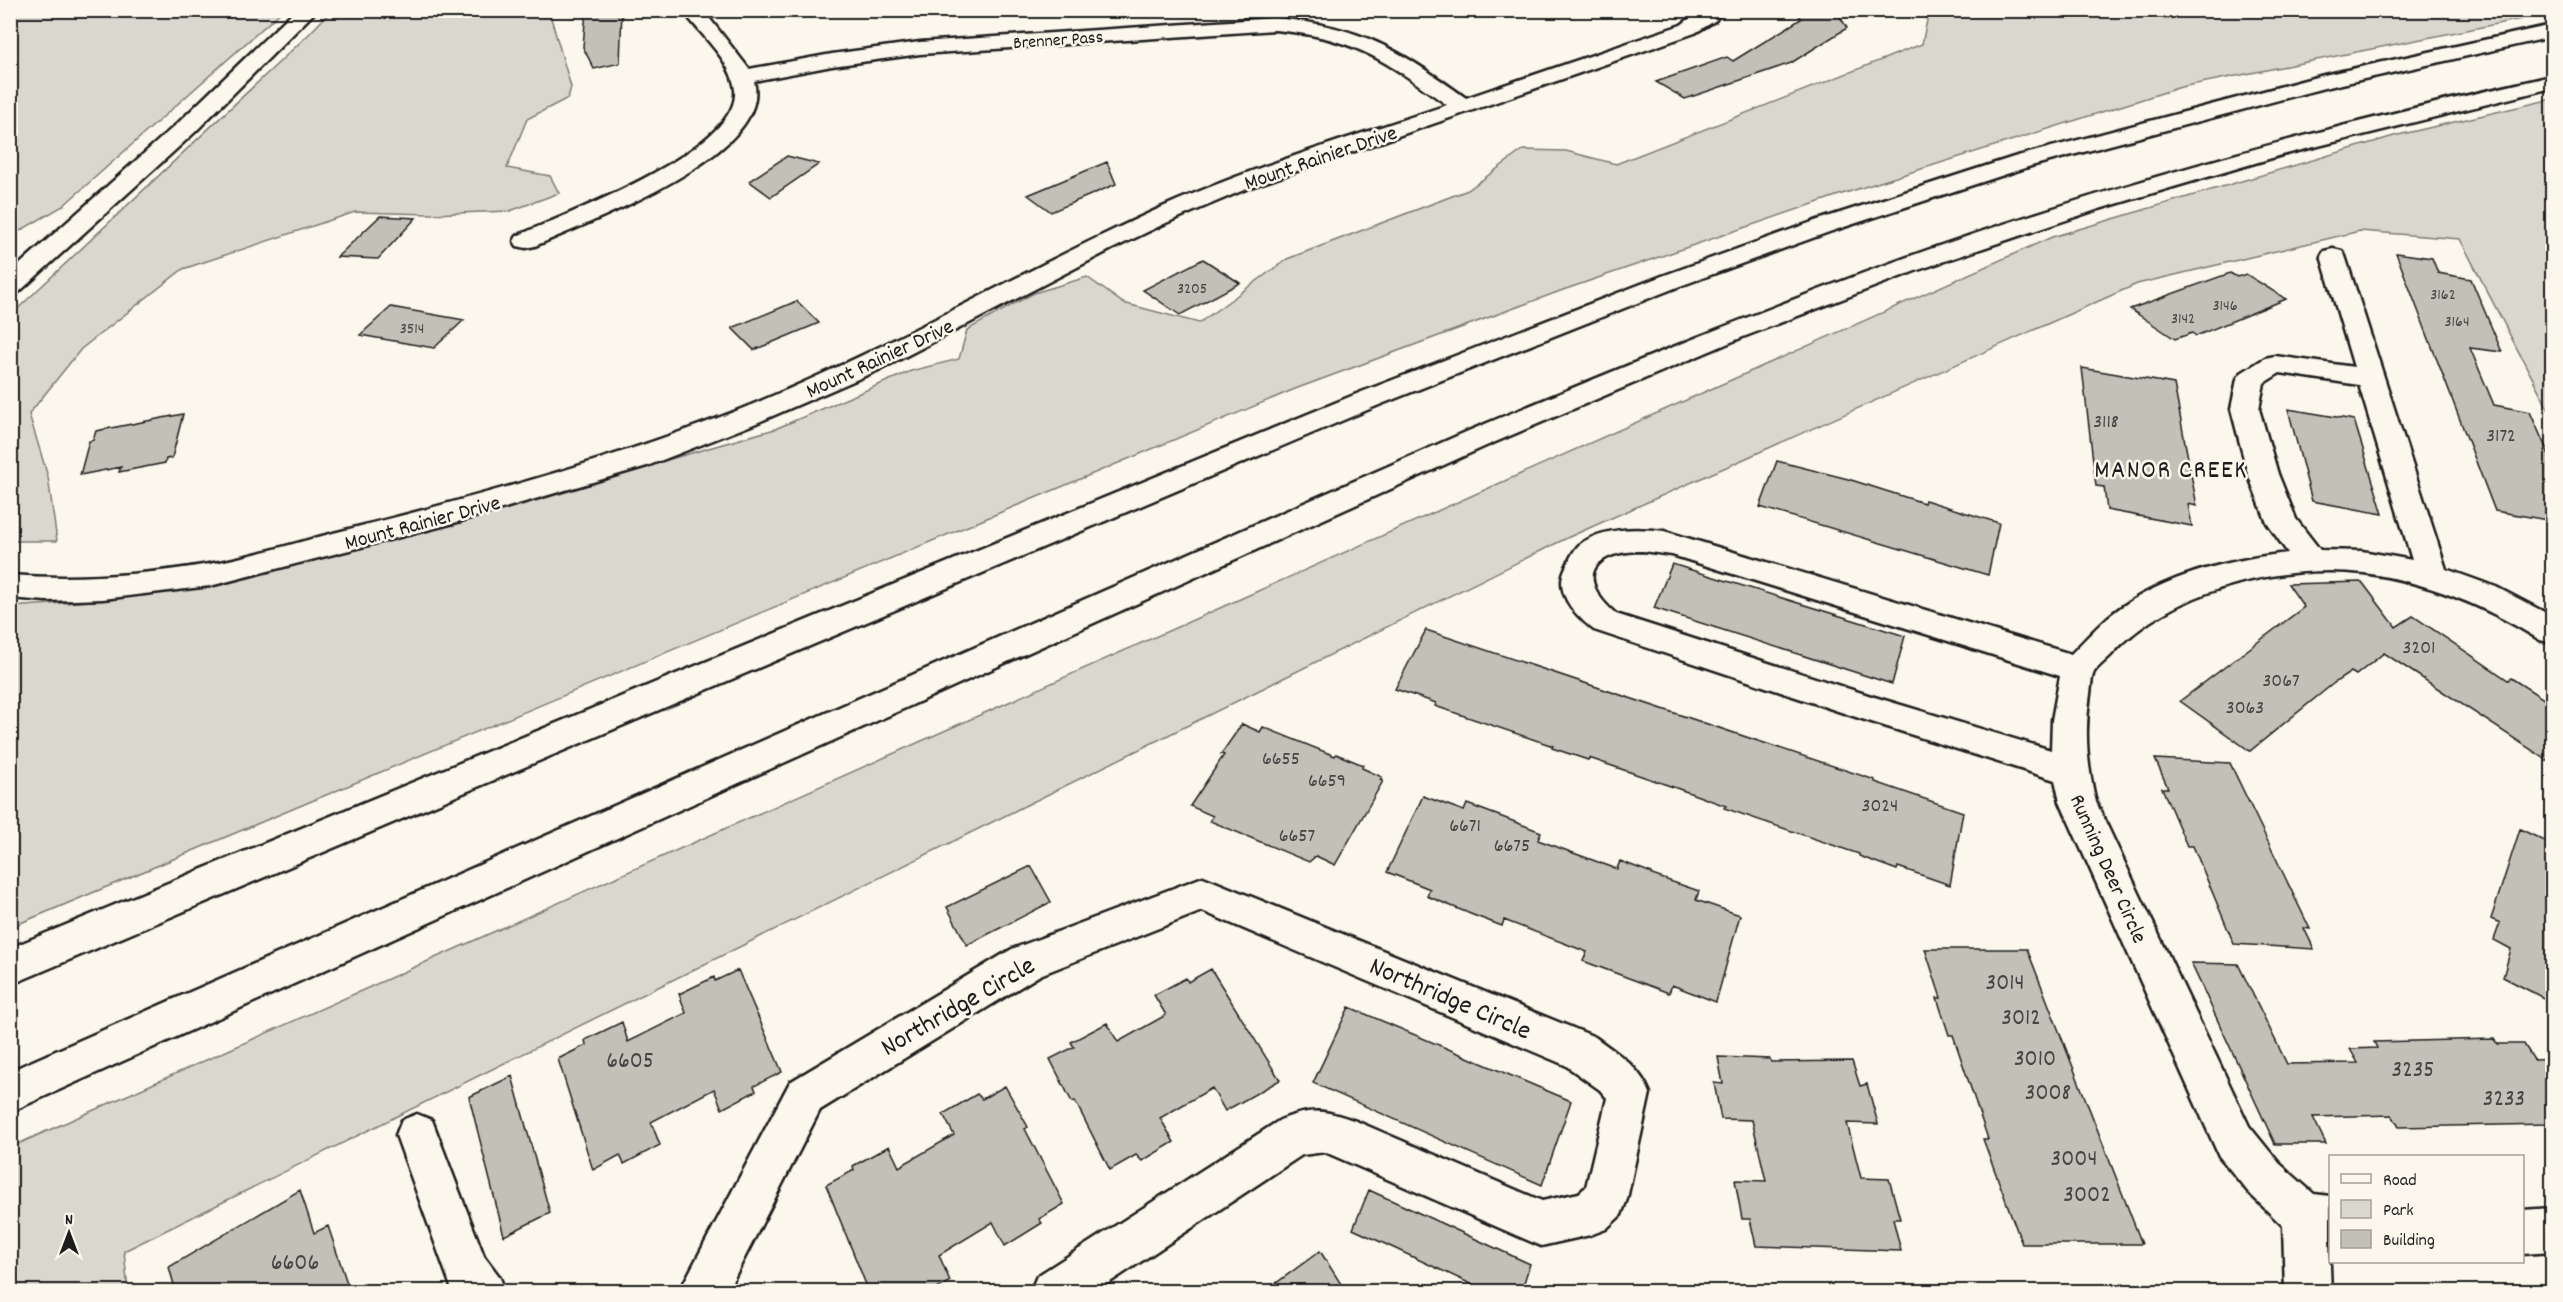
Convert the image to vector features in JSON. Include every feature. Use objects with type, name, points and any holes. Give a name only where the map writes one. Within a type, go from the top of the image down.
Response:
[{"type":"main road","points":[[10,287],[186,128],[307,10]]},
{"type":"main road","points":[[526,241],[643,188],[679,169],[708,151],[736,124],[746,93],[741,77],[735,63],[693,10]]},
{"type":"main road","name":"Mount Rainier Drive","points":[[10,586],[46,589],[113,588],[210,575],[454,513],[637,459],[744,418],[871,363],[1157,218],[1243,182],[1688,29],[1709,16],[1711,10]]},
{"type":"main road","name":"Brenner Pass","points":[[741,77],[832,60],[920,48],[1275,24],[1323,29],[1366,42],[1392,56],[1463,106]]},
{"type":"main road","points":[[10,967],[1369,399],[1519,338],[1769,244],[1980,174],[2207,110],[2411,60],[2553,32]]},
{"type":"main road","points":[[10,1092],[1476,439],[1635,372],[1821,298],[2068,212],[2284,148],[2386,120],[2553,82]]},
{"type":"main road","points":[[2333,256],[2433,578]]},
{"type":"main road","points":[[2311,561],[2282,523],[2263,474],[2245,409],[2251,379],[2275,364],[2371,378]]},
{"type":"main road","points":[[2069,770],[1871,709],[1605,622],[1589,609],[1577,591],[1577,573],[1590,553],[1610,544],[1630,540],[1658,541],[1901,612],[2078,669],[2110,634],[2139,612],[2166,598],[2208,582],[2288,562],[2361,562],[2406,570],[2501,603],[2553,631]]},
{"type":"main road","name":"Running Deer Circle","points":[[2078,669],[2067,741],[2069,770],[2078,802],[2234,1141],[2264,1178],[2318,1217],[2308,1292]]},
{"type":"main road","name":"Northridge Circle","points":[[702,1292],[805,1096],[1026,962],[1203,894],[1580,1051],[1615,1076],[1629,1093],[1605,1199],[1590,1213],[1541,1224],[1356,1142],[1325,1131],[1295,1134],[1053,1292]]},
{"type":"main road","points":[[417,1134],[467,1271],[483,1292]]},
{"type":"main road","points":[[2524,1232],[2553,1230]]},
{"type":"green space","points":[[11,10],[282,11],[63,206],[11,236]]},
{"type":"green space","points":[[331,11],[549,11],[571,87],[568,98],[527,119],[507,168],[550,176],[559,193],[510,211],[430,214],[355,212],[183,269],[81,349],[29,414],[48,477],[57,541],[11,541],[11,315]]},
{"type":"green space","points":[[1929,11],[2552,11],[2552,13],[2181,87],[1842,194],[1563,290],[1295,389],[11,927],[11,607],[118,599],[375,544],[775,429],[911,371],[959,359],[967,330],[1034,293],[1087,277],[1123,303],[1199,323],[1287,259],[1468,190],[1523,150],[1566,151],[1616,164],[1922,44]]},
{"type":"green space","points":[[2552,99],[2552,416],[2460,239],[2360,231],[2137,284],[1569,537],[124,1251],[128,1291],[11,1291],[11,1147],[2052,237],[2394,136]]},
{"type":"building","points":[[586,10],[622,10],[620,63],[594,69],[583,47]]},
{"type":"building","points":[[1796,10],[1836,10],[1847,28],[1791,63],[1685,99],[1656,82],[1727,57],[1733,61],[1801,19]]},
{"type":"building","points":[[787,156],[819,164],[771,197],[749,181]]},
{"type":"building","points":[[1107,162],[1116,184],[1051,212],[1028,195]]},
{"type":"building","points":[[380,216],[416,218],[378,259],[337,257]]},
{"type":"building","points":[[2396,253],[2432,258],[2438,273],[2471,279],[2502,352],[2470,348],[2494,405],[2530,412],[2553,464],[2553,521],[2495,511]]},
{"type":"building","points":[[1203,259],[1240,283],[1180,315],[1143,290]]},
{"type":"building","points":[[2230,273],[2237,277],[2246,274],[2286,299],[2196,336],[2192,333],[2175,339],[2130,309]]},
{"type":"building","points":[[797,301],[819,323],[754,350],[732,328]]},
{"type":"building","points":[[391,307],[464,320],[434,348],[360,335]]},
{"type":"building","points":[[2082,368],[2174,384],[2197,506],[2188,504],[2192,526],[2107,510],[2104,487],[2096,486]]},
{"type":"building","points":[[2288,409],[2354,420],[2383,514],[2312,501]]},
{"type":"building","points":[[183,414],[172,458],[166,459],[165,463],[119,472],[121,467],[80,475],[89,441],[93,440],[96,431]]},
{"type":"building","points":[[1777,461],[1848,479],[1924,503],[1925,500],[1999,523],[1988,575],[1760,507]]},
{"type":"building","points":[[1672,564],[1905,636],[1892,684],[1654,608]]},
{"type":"building","points":[[2362,582],[2396,627],[2413,616],[2508,680],[2511,678],[2553,705],[2553,764],[2384,653],[2356,675],[2351,672],[2334,683],[2250,751],[2180,701],[2304,607],[2288,584]]},
{"type":"building","points":[[1426,630],[1875,780],[1875,782],[1963,812],[1950,885],[1898,867],[1897,870],[1859,856],[1859,854],[1724,808],[1726,806],[1679,789],[1589,758],[1588,760],[1552,748],[1553,746],[1435,706],[1436,703],[1395,689]]},
{"type":"building","points":[[1242,724],[1260,732],[1263,727],[1335,756],[1336,754],[1363,765],[1362,768],[1382,777],[1380,780],[1383,781],[1335,865],[1316,856],[1309,862],[1210,821],[1213,816],[1190,806]]},
{"type":"building","points":[[2155,759],[2230,763],[2310,929],[2304,928],[2314,949],[2234,944],[2193,846],[2187,846],[2162,788],[2168,788]]},
{"type":"building","points":[[1423,796],[1464,811],[1467,804],[1502,817],[1541,832],[1538,840],[1617,869],[1620,861],[1652,873],[1652,875],[1699,891],[1696,900],[1740,915],[1716,1002],[1672,985],[1669,993],[1583,961],[1587,952],[1504,920],[1502,926],[1473,915],[1427,896],[1430,889],[1387,872]]},
{"type":"building","points":[[2520,829],[2553,845],[2553,1003],[2503,977],[2511,949],[2494,940],[2500,923],[2491,919]]},
{"type":"building","points":[[1031,866],[1051,902],[967,945],[947,907]]},
{"type":"building","points":[[1925,949],[2027,949],[2142,1244],[2022,1244],[1983,1139],[1988,1139],[1953,1035],[1949,1035],[1937,998],[1941,998]]},
{"type":"building","points":[[2191,963],[2238,964],[2287,1064],[2358,1063],[2350,1049],[2377,1048],[2374,1042],[2494,1039],[2497,1044],[2524,1044],[2534,1060],[2553,1059],[2553,1124],[2399,1127],[2392,1115],[2313,1117],[2326,1144],[2275,1144]]},
{"type":"building","points":[[1211,969],[1280,1080],[1225,1111],[1212,1088],[1160,1118],[1174,1142],[1142,1161],[1136,1155],[1110,1170],[1075,1101],[1072,1102],[1050,1059],[1074,1047],[1071,1042],[1107,1023],[1118,1042],[1166,1015],[1154,995],[1186,978],[1188,982]]},
{"type":"building","points":[[738,970],[782,1072],[754,1086],[756,1091],[722,1109],[714,1089],[651,1122],[660,1145],[624,1164],[620,1155],[593,1170],[558,1059],[586,1045],[585,1040],[622,1022],[628,1042],[686,1013],[679,994],[714,977],[715,981]]},
{"type":"building","points":[[1349,1007],[1571,1101],[1542,1185],[1313,1083]]},
{"type":"building","points":[[1718,1057],[1770,1059],[1771,1062],[1852,1061],[1860,1086],[1867,1084],[1878,1124],[1847,1123],[1861,1178],[1889,1179],[1900,1219],[1893,1219],[1901,1251],[1756,1246],[1750,1219],[1742,1219],[1735,1180],[1766,1181],[1752,1120],[1721,1119],[1714,1083],[1723,1084]]},
{"type":"building","points":[[512,1076],[550,1213],[504,1236],[469,1097]]},
{"type":"building","points":[[1005,1086],[1028,1127],[1025,1129],[1064,1204],[1039,1219],[1042,1223],[1005,1246],[993,1222],[939,1255],[950,1281],[932,1292],[869,1292],[826,1185],[854,1170],[853,1166],[889,1146],[899,1167],[954,1135],[943,1114],[977,1094],[982,1099]]},
{"type":"building","points":[[300,1190],[314,1233],[328,1226],[350,1292],[176,1292],[169,1267]]},
{"type":"building","points":[[1369,1190],[1530,1264],[1521,1292],[1488,1292],[1353,1229]]},
{"type":"building","points":[[1320,1251],[1346,1292],[1264,1292]]},
{"type":"district","name":"MANOR CREEK","points":[[2171,468]]}]
